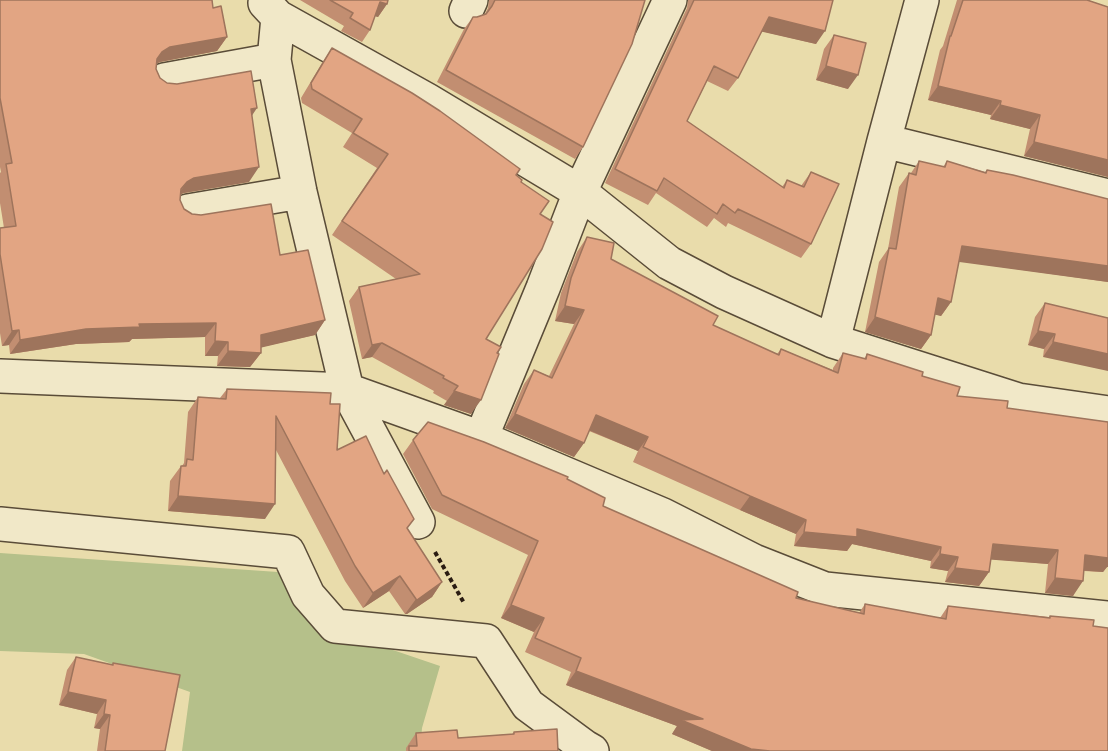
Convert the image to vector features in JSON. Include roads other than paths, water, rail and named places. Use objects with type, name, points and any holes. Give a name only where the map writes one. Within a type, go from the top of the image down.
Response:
[{"type":"street","points":[[481,438],[580,192],[670,0]]},
{"type":"street","points":[[833,341],[922,0]]},
{"type":"street","points":[[270,8],[580,192],[669,263],[724,292],[833,341],[1018,400],[1108,413]]},
{"type":"street","points":[[270,8],[274,60],[300,192],[346,390],[418,522]]},
{"type":"street","points":[[164,80],[274,60]]},
{"type":"street","points":[[884,141],[1108,196]]},
{"type":"street","points":[[188,211],[300,192]]},
{"type":"street","points":[[0,376],[346,390],[481,438],[663,515],[754,561],[825,589],[1108,618]]},
{"type":"street","points":[[0,524],[288,552],[308,595],[335,626],[486,641],[528,705],[592,751]]}]
